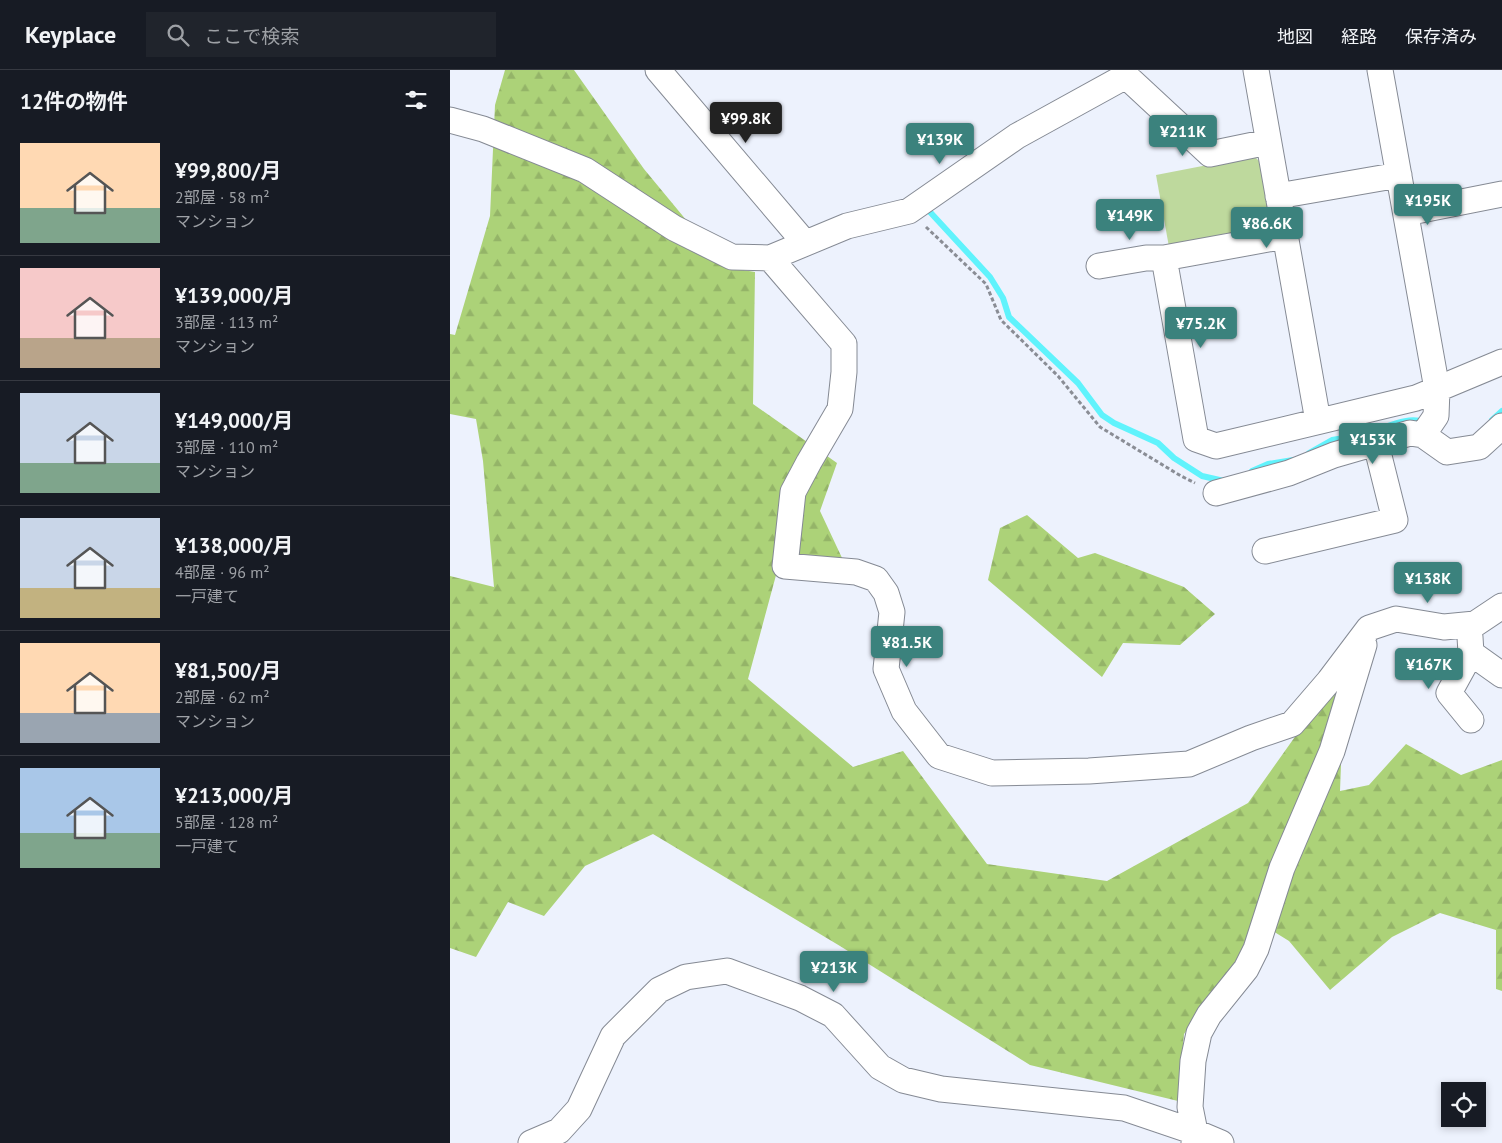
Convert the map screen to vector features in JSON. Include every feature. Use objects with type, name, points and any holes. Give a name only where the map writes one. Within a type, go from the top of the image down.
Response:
[{"type":"street","points":[[658,70],[805,243]]},
{"type":"street","points":[[1256,70],[1318,421]]},
{"type":"street","points":[[1380,70],[1438,389],[1430,426],[1447,452],[1479,447],[1502,426]]},
{"type":"street","points":[[450,120],[483,129],[585,170],[674,228],[732,257],[770,258],[847,226],[909,211],[1017,136],[1126,73],[1210,154],[1268,142]]},
{"type":"street","points":[[1278,196],[1399,175]]},
{"type":"street","points":[[1406,213],[1502,194]]},
{"type":"street","points":[[1099,266],[1146,258],[1164,258],[1285,236]]},
{"type":"street","points":[[770,258],[844,344],[840,409],[793,492],[785,566],[856,572],[876,579],[886,593],[892,612],[886,669],[904,711],[938,756],[992,773],[1089,771],[1189,764],[1251,738],[1292,724],[1329,681],[1369,628],[1396,619],[1444,627],[1475,624],[1502,606]]},
{"type":"street","points":[[1164,258],[1196,439],[1216,446],[1416,398],[1502,362]]},
{"type":"street","points":[[1216,493],[1289,473],[1334,455],[1376,444],[1430,426]]},
{"type":"street","points":[[1265,551],[1395,520],[1376,444]]},
{"type":"street","points":[[1469,624],[1471,653],[1449,693],[1471,720]]},
{"type":"street","points":[[1194,1137],[1190,1107],[1193,1061],[1199,1032],[1209,1015],[1246,969],[1256,949],[1282,868],[1332,750],[1369,628]]},
{"type":"street","points":[[1471,653],[1502,675]]},
{"type":"street","points":[[530,1143],[559,1131],[579,1109],[613,1036],[659,990],[686,977],[726,971],[800,998],[833,1015],[880,1067],[903,1080],[941,1088],[1124,1108],[1194,1137],[1221,1143]]},
{"type":"path","points":[[909,211],[986,284],[1001,320],[1058,376],[1100,427],[1181,476],[1216,493]]},
{"type":"green space","points":[[505,70],[574,70],[644,169],[725,267],[755,272],[753,404],[837,463],[820,511],[843,560],[782,553],[748,679],[853,767],[903,751],[987,864],[1107,881],[1248,803],[1336,679],[1344,685],[1340,791],[1369,785],[1406,744],[1461,775],[1502,760],[1502,991],[1496,989],[1496,930],[1440,913],[1392,937],[1330,990],[1289,941],[1255,920],[1239,962],[1184,1034],[1178,1101],[1030,1065],[840,946],[653,834],[585,866],[544,916],[508,902],[476,957],[450,948],[450,576],[494,587],[483,461],[476,419],[450,414],[450,334],[455,335],[490,216],[495,105]]},
{"type":"green space","points":[[1254,156],[1261,163],[1271,219],[1267,229],[1169,247],[1156,175]]},
{"type":"green space","points":[[1027,515],[1078,558],[1095,553],[1184,587],[1215,614],[1180,645],[1123,643],[1102,677],[988,580],[1000,528]]},
{"type":"waterway","points":[[930,212],[990,277],[1003,298],[1009,317],[1078,383],[1102,415],[1114,423],[1158,443],[1174,458],[1202,476],[1224,481]]},
{"type":"waterway","points":[[1492,420],[1502,411]]},
{"type":"waterway","points":[[1379,429],[1413,420],[1425,422]]},
{"type":"waterway","points":[[1309,453],[1332,440],[1362,435]]},
{"type":"waterway","points":[[1252,471],[1268,464],[1293,460]]}]
